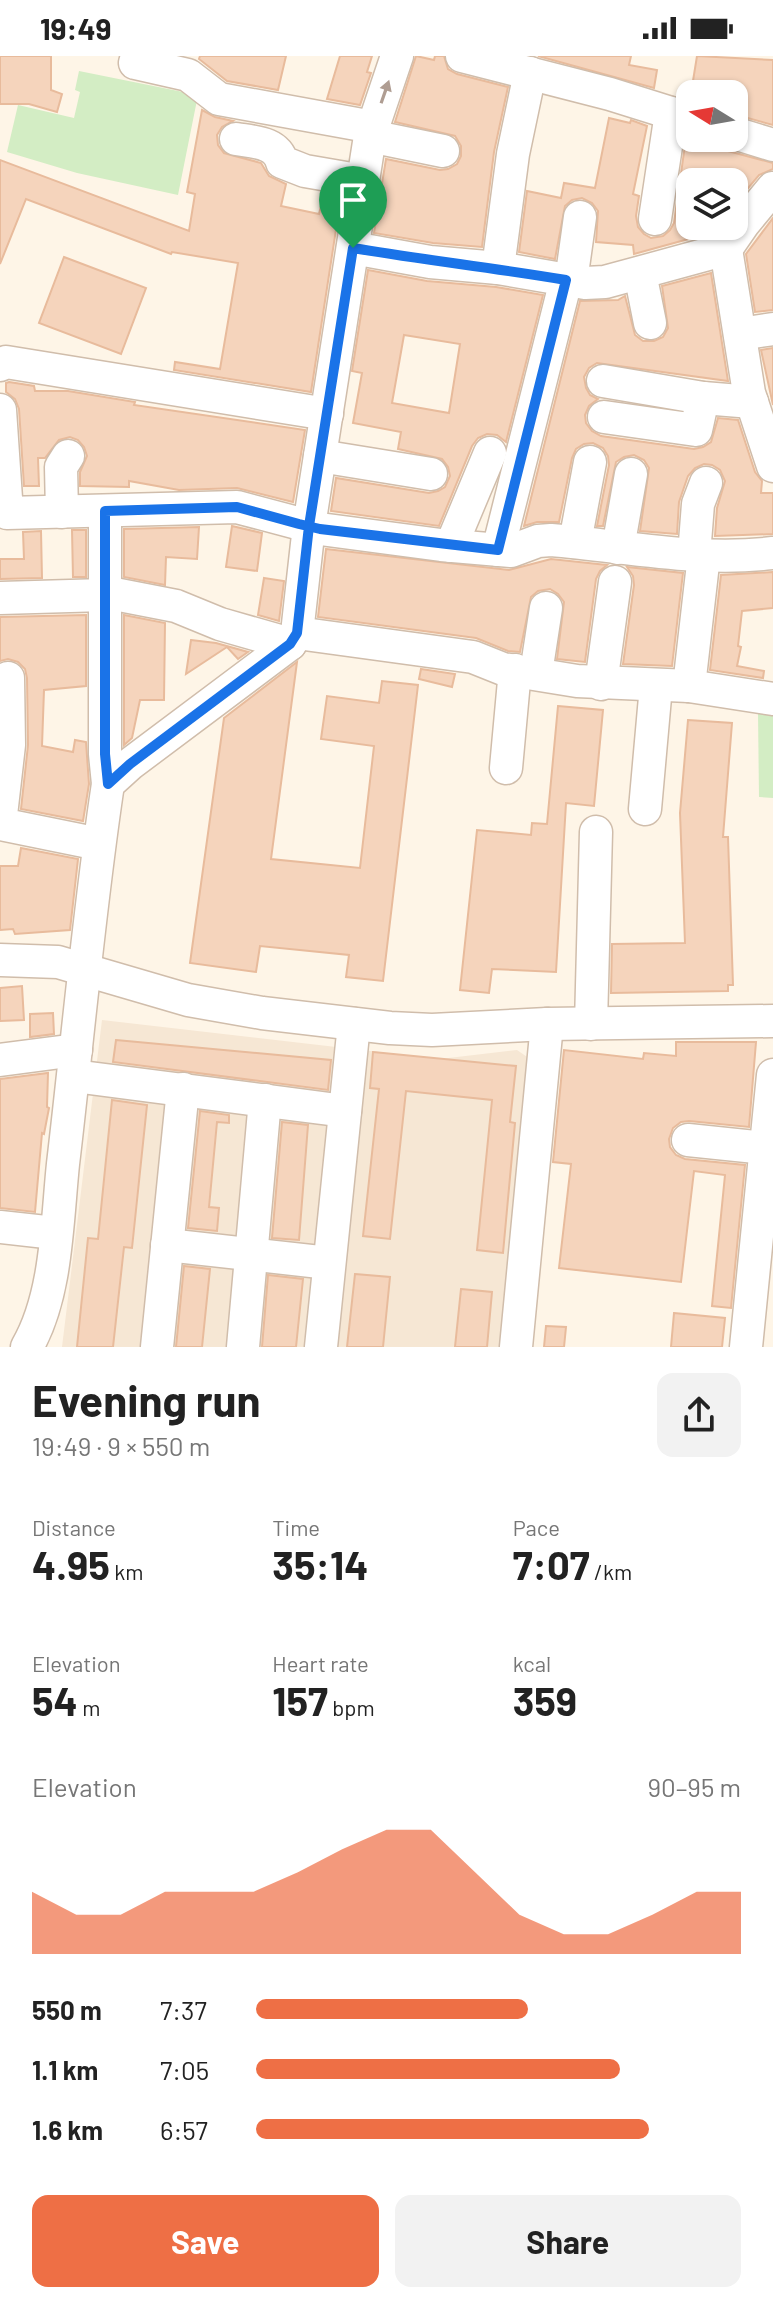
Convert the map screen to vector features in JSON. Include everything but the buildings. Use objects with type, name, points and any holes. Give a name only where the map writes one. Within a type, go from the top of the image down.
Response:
[{"type":"street","points":[[137,56],[135,63],[188,75],[219,99],[443,151]]},
{"type":"street","points":[[108,784],[294,639],[371,132],[397,56]]},
{"type":"street","points":[[462,56],[676,115]]},
{"type":"street","points":[[498,268],[513,154],[530,73]]},
{"type":"street","points":[[655,219],[676,136]]},
{"type":"street","points":[[748,137],[773,145]]},
{"type":"street","points":[[236,139],[270,146],[280,154],[282,162],[305,171],[363,181]]},
{"type":"street","points":[[353,248],[568,281],[605,282],[726,249],[773,188]]},
{"type":"street","points":[[498,550],[568,281],[580,217]]},
{"type":"street","points":[[726,249],[752,402],[773,466]]},
{"type":"street","points":[[640,273],[650,323]]},
{"type":"street","points":[[740,334],[773,329]]},
{"type":"street","points":[[0,365],[6,362],[327,414]]},
{"type":"street","points":[[603,381],[703,398],[752,402]]},
{"type":"street","points":[[604,417],[696,430],[703,398]]},
{"type":"street","points":[[0,410],[7,513],[237,507],[309,526],[451,546],[511,551],[538,541],[699,555],[773,553]]},
{"type":"street","points":[[451,546],[490,453]]},
{"type":"street","points":[[62,512],[61,467],[68,456]]},
{"type":"street","points":[[320,456],[431,474]]},
{"type":"street","points":[[575,542],[590,462]]},
{"type":"street","points":[[618,548],[631,474]]},
{"type":"street","points":[[689,686],[699,555],[698,504],[706,483]]},
{"type":"street","points":[[30,1345],[48,1290],[83,968],[108,784],[105,754],[105,511]]},
{"type":"street","points":[[601,684],[615,582]]},
{"type":"street","points":[[0,598],[104,594],[176,606],[241,631],[473,657],[503,669],[601,684],[689,686],[773,699]]},
{"type":"street","points":[[506,768],[525,672],[546,608]]},
{"type":"street","points":[[8,678],[9,745],[0,824],[99,844]]},
{"type":"street","points":[[645,809],[656,686]]},
{"type":"street","points":[[591,1024],[596,832]]},
{"type":"street","points":[[0,960],[58,962],[188,1000],[354,1024],[432,1030],[547,1024],[773,1021]]},
{"type":"street","points":[[321,1347],[354,1024]]},
{"type":"street","points":[[516,1347],[547,1024]]},
{"type":"street","points":[[0,1060],[75,1063],[183,1089],[345,1111]]},
{"type":"street","points":[[746,1347],[773,1075]]},
{"type":"street","points":[[157,1347],[183,1089]]},
{"type":"street","points":[[243,1347],[265,1100]]},
{"type":"street","points":[[688,1140],[766,1148]]},
{"type":"street","points":[[0,1227],[55,1233]]},
{"type":"street","points":[[167,1245],[329,1263]]},
{"type":"shaded area","points":[[102,1020],[440,1059],[517,1050],[533,1061],[502,1347],[62,1347]]},
{"type":"green space","points":[[79,71],[198,95],[178,195],[77,173],[7,152],[18,105],[74,118],[80,92],[75,90]]},
{"type":"green space","points":[[758,713],[773,715],[773,798],[759,797]]},
{"type":"route","points":[[353,248],[309,526],[297,633],[290,644],[130,764],[108,784],[105,754],[105,511],[237,507],[299,524],[309,526],[320,529],[498,550],[566,280],[498,268],[430,262],[353,248]]}]
